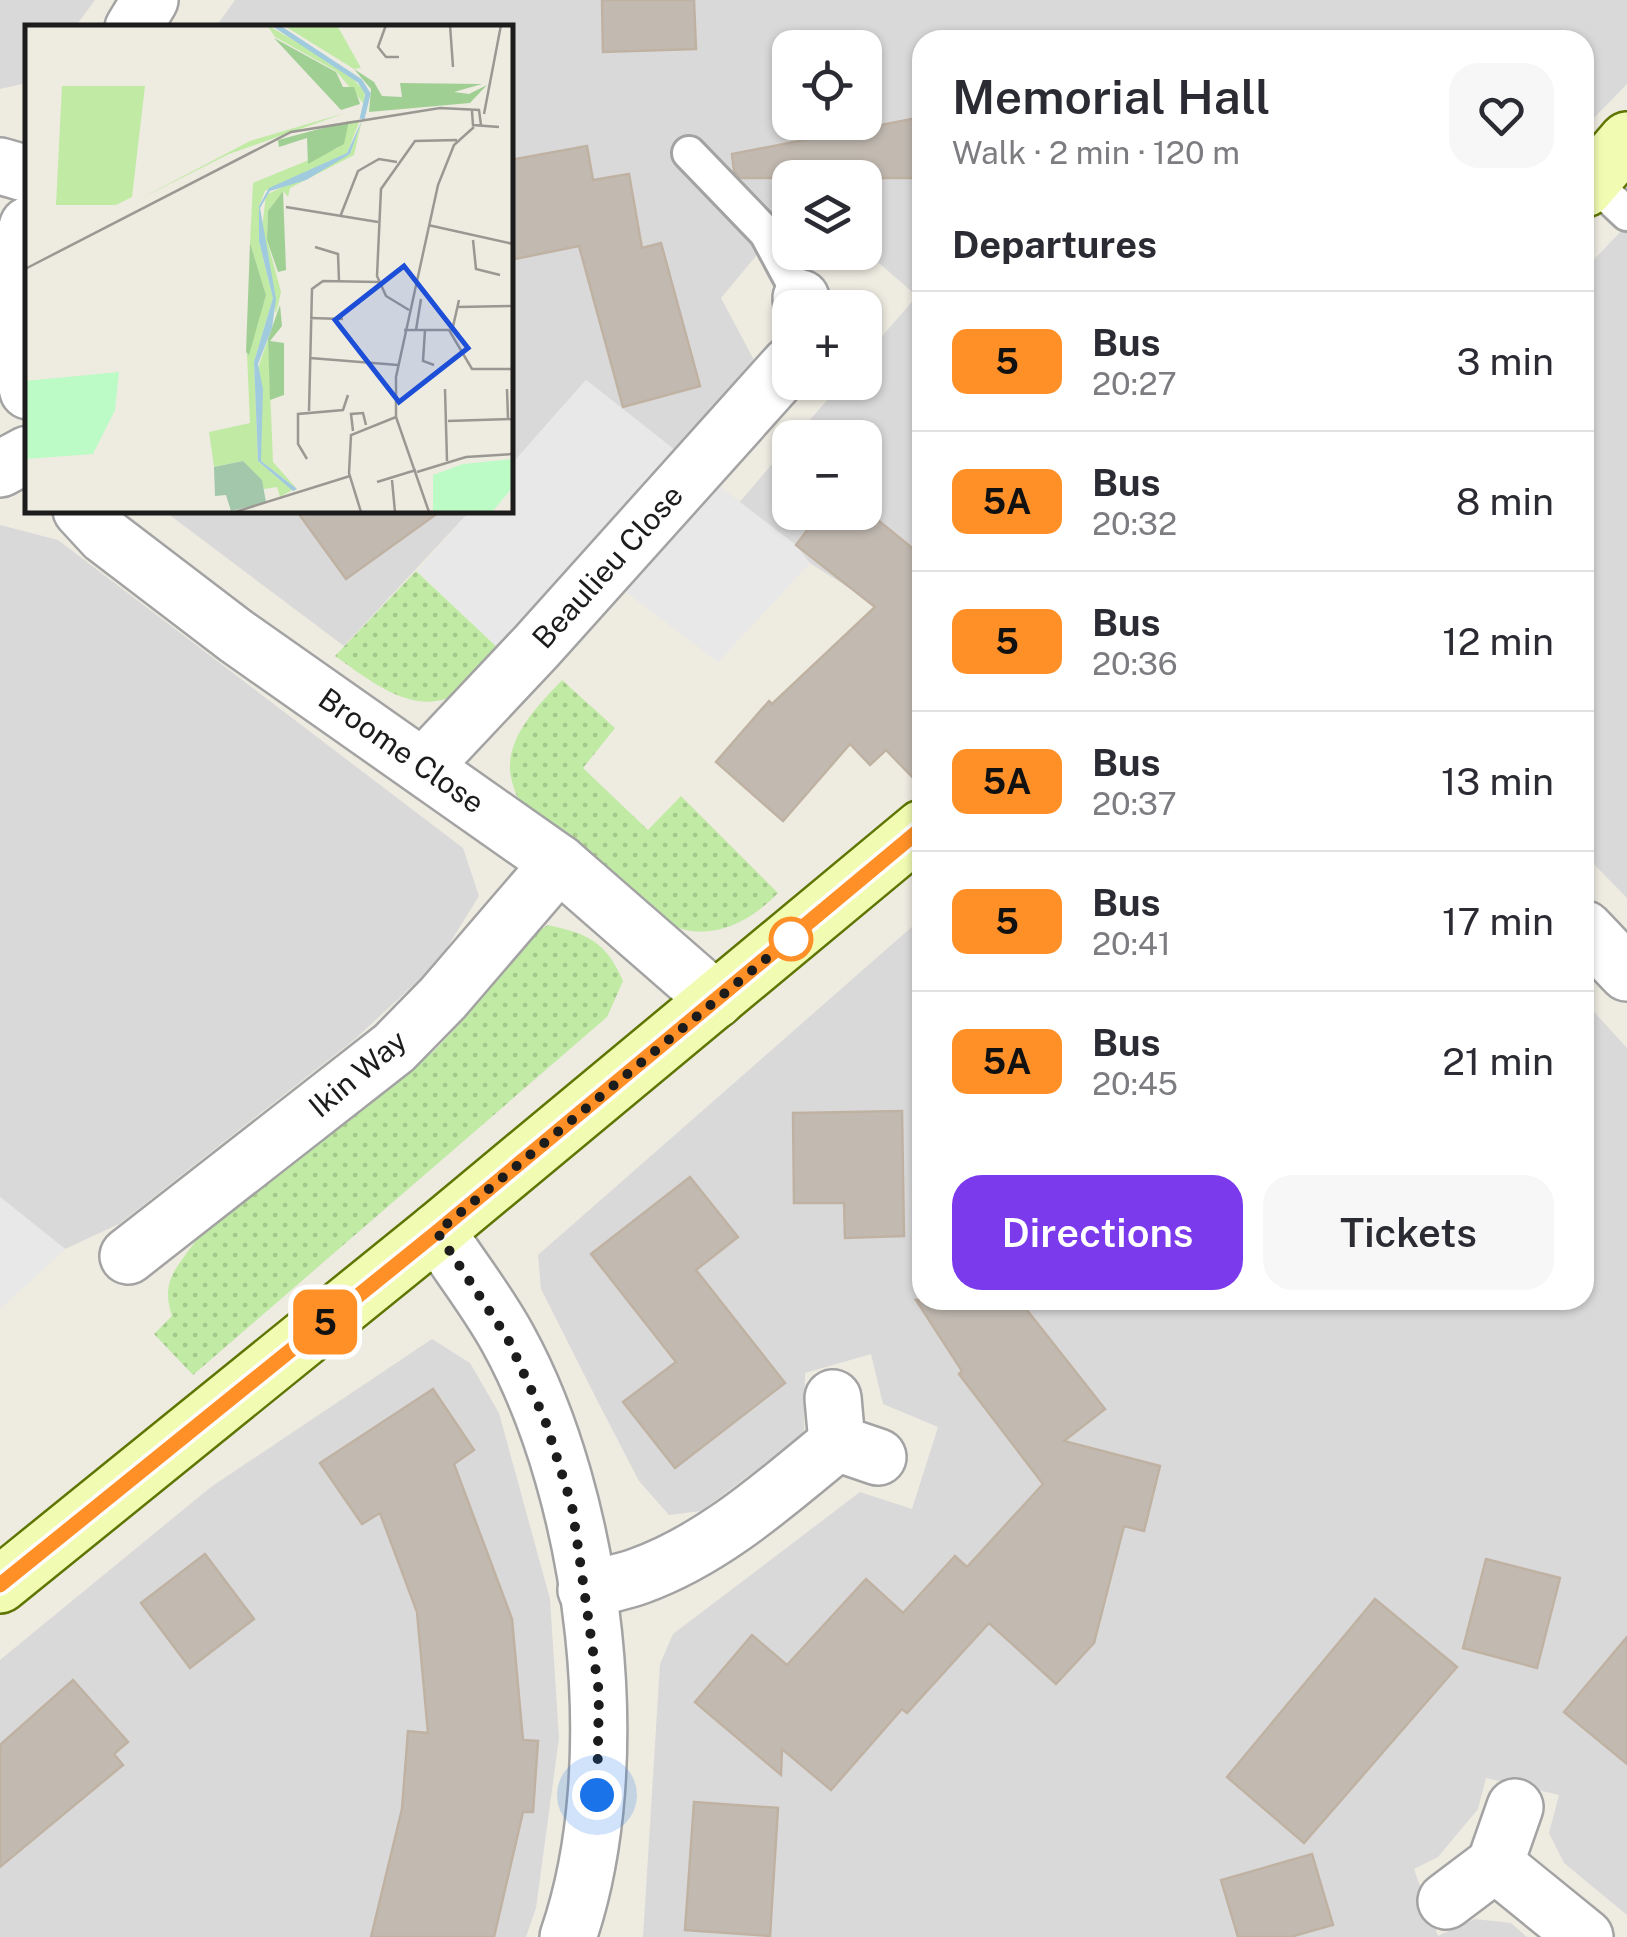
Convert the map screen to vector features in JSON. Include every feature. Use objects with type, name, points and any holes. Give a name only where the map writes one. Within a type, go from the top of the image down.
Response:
[{"type":"street","points":[[135,25],[150,0]]},
{"type":"street","points":[[1601,195],[1627,140]]},
{"type":"street","points":[[0,166],[25,173]]},
{"type":"street","points":[[25,234],[20,248],[15,310],[25,373]]},
{"type":"street","name":"Beaulieu Close","points":[[423,767],[772,384]]},
{"type":"street","points":[[0,469],[25,456]]},
{"type":"street","name":"Broome Close","points":[[83,512],[105,536],[222,625],[559,863],[716,1000]]},
{"type":"street","points":[[0,1583],[437,1232],[912,836]]},
{"type":"street","name":"Ikin Way","points":[[128,1256],[394,1048],[443,998],[559,863]]},
{"type":"street","points":[[1594,938],[1627,973]]},
{"type":"street","points":[[437,1232],[508,1339],[545,1420],[572,1506],[599,1693],[597,1795],[579,1905],[568,1937]]},
{"type":"street","points":[[586,1590],[638,1577],[687,1554],[761,1506],[850,1433]]},
{"type":"street","points":[[1446,1901],[1496,1864],[1515,1807]]},
{"type":"street","points":[[1496,1864],[1585,1937]]},
{"type":"lane","points":[[689,153],[766,233],[794,290]]},
{"type":"shaded area","points":[[0,0],[95,0],[76,25],[25,25],[25,83],[0,89]]},
{"type":"shaded area","points":[[235,0],[1627,0],[1627,84],[1594,118],[1594,30],[912,30],[912,292],[882,266],[882,160],[772,160],[772,237],[721,298],[756,364],[676,451],[586,380],[512,464],[512,25],[217,25]]},
{"type":"shaded area","points":[[1627,225],[1627,898],[1594,864],[1594,260]]},
{"type":"shaded area","points":[[912,302],[912,578],[877,606],[810,563],[738,504],[772,464],[772,530],[882,530],[882,420],[810,420],[827,400],[882,400],[882,336]]},
{"type":"shaded area","points":[[586,380],[676,451],[499,649],[417,571],[469,512],[512,512],[512,464]]},
{"type":"shaded area","points":[[697,469],[796,545],[810,563],[718,662],[602,574]]},
{"type":"shaded area","points":[[166,512],[469,512],[344,646]]},
{"type":"shaded area","points":[[0,525],[58,540],[463,848],[479,896],[438,962],[355,1039],[119,1224],[65,1249],[0,1197]]},
{"type":"shaded area","points":[[912,927],[912,1310],[1594,1310],[1594,1012],[1627,1048],[1627,1915],[1564,1863],[1549,1833],[1559,1795],[1486,1778],[1478,1809],[1438,1857],[1414,1869],[1438,1936],[1475,1919],[1511,1923],[1527,1937],[643,1937],[660,1664],[673,1634],[860,1492],[912,1509],[938,1427],[883,1404],[871,1354],[805,1373],[804,1434],[701,1511],[669,1515],[639,1481],[541,1289],[538,1255]]},
{"type":"shaded area","points":[[0,1197],[65,1249],[0,1309]]},
{"type":"shaded area","points":[[432,1339],[470,1363],[499,1413],[550,1599],[559,1738],[536,1908],[526,1937],[0,1937],[0,1660],[211,1487]]},
{"type":"green space","points":[[416,571],[499,649],[463,690],[429,702],[412,700],[379,686],[335,656]]},
{"type":"green space","points":[[562,680],[615,728],[583,768],[648,830],[681,796],[778,893],[758,911],[722,929],[682,929],[602,872],[523,807],[510,771],[514,745],[527,721]]},
{"type":"green space","points":[[548,925],[585,936],[610,957],[623,981],[607,1017],[193,1375],[154,1334],[172,1316],[169,1283],[197,1239],[433,1052],[465,1018],[524,940]]},
{"type":"building","points":[[602,0],[694,0],[696,49],[603,52]]},
{"type":"building","points":[[912,119],[912,178],[882,178],[882,160],[772,160],[772,178],[740,178],[734,171],[732,154],[804,140],[882,140],[882,125]]},
{"type":"building","points":[[587,146],[593,180],[629,174],[642,248],[661,243],[700,386],[623,407],[579,246],[512,260],[512,160]]},
{"type":"building","points":[[297,512],[439,512],[346,579]]},
{"type":"building","points":[[882,523],[912,548],[912,777],[886,750],[870,765],[850,744],[783,821],[716,762],[769,701],[772,704],[875,607],[796,545],[807,530],[882,530]]},
{"type":"building","points":[[902,1111],[904,1236],[845,1238],[844,1203],[794,1203],[793,1113]]},
{"type":"building","points":[[690,1177],[738,1237],[696,1270],[785,1383],[675,1468],[623,1402],[676,1362],[591,1254]]},
{"type":"building","points":[[922,1310],[1027,1310],[1105,1409],[1064,1441],[1160,1466],[1144,1531],[1124,1526],[1094,1643],[1056,1684],[989,1623],[907,1713],[902,1709],[831,1790],[782,1749],[781,1775],[695,1702],[752,1635],[787,1665],[866,1579],[903,1613],[955,1556],[967,1567],[1043,1484],[959,1374],[962,1371]]},
{"type":"building","points":[[433,1389],[474,1450],[454,1464],[512,1619],[523,1740],[538,1741],[533,1812],[523,1812],[494,1937],[371,1937],[402,1809],[408,1731],[428,1733],[417,1612],[380,1513],[362,1524],[320,1463]]},
{"type":"building","points":[[205,1554],[254,1619],[190,1668],[141,1603]]},
{"type":"building","points":[[1486,1559],[1560,1578],[1537,1668],[1463,1648]]},
{"type":"building","points":[[1375,1599],[1457,1667],[1304,1843],[1227,1777]]},
{"type":"building","points":[[1627,1637],[1627,1764],[1564,1712]]},
{"type":"building","points":[[73,1680],[128,1742],[114,1754],[123,1765],[0,1867],[0,1745]]},
{"type":"building","points":[[694,1802],[778,1808],[770,1936],[685,1930]]},
{"type":"building","points":[[1312,1854],[1333,1925],[1290,1937],[1238,1937],[1221,1880]]},
{"type":"bus line","name":"5","points":[[0,1585],[437,1232],[912,837]]},
{"type":"route","points":[[597,1795],[599,1693],[572,1506],[545,1420],[508,1339],[437,1232],[796,934],[791,939]]}]
